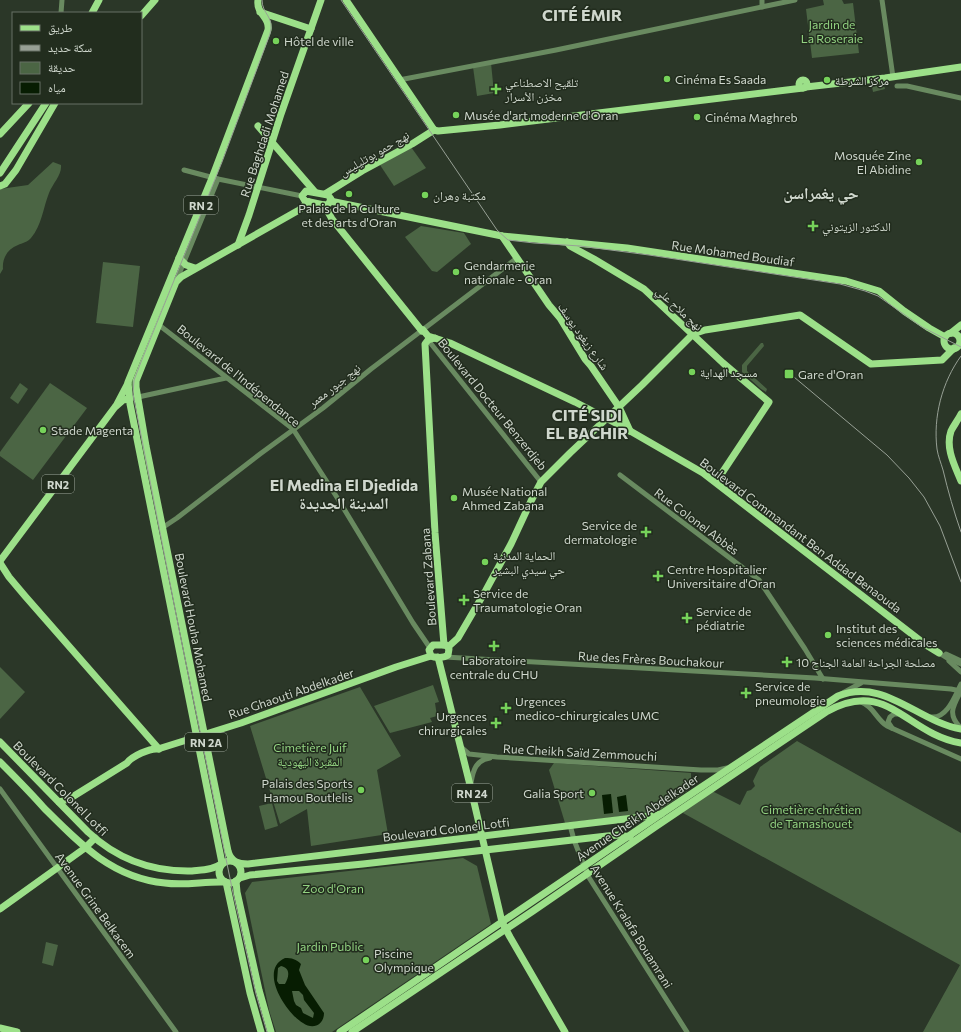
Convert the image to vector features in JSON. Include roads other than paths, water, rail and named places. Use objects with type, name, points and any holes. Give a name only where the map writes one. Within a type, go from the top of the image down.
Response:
[{"type":"main road","points":[[93,12],[99,0]]},
{"type":"main road","points":[[142,15],[155,0]]},
{"type":"main road","points":[[258,0],[259,11],[311,29]]},
{"type":"main road","name":"Rue Baghdadi Mohamed","points":[[238,245],[321,0]]},
{"type":"main road","points":[[346,0],[434,130],[438,131],[500,125],[804,88],[893,81],[905,76],[961,67]]},
{"type":"main road","name":"RN 2","points":[[133,398],[128,382],[181,261],[215,178],[268,30],[268,23],[259,11]]},
{"type":"main road","points":[[0,134],[28,104]]},
{"type":"main road","points":[[44,104],[46,118]]},
{"type":"main road","points":[[0,173],[44,104]]},
{"type":"main road","points":[[0,186],[5,184],[13,174],[54,104]]},
{"type":"main road","points":[[258,126],[314,192]]},
{"type":"main road","name":"نهج حمو بوتليليس","points":[[325,194],[434,130]]},
{"type":"main road","points":[[309,202],[303,200],[302,196],[306,191],[325,194],[330,197],[327,203],[332,218],[422,331],[424,339],[429,341]]},
{"type":"main road","points":[[176,282],[195,268],[299,210],[309,202]]},
{"type":"main road","name":"Rue Mohamed Boudiaf","points":[[309,202],[327,203],[502,236],[627,248],[846,281],[880,291],[904,311],[947,338]]},
{"type":"main road","name":"شارع زيغود يوسف","points":[[502,236],[560,318],[585,359],[619,407],[627,429]]},
{"type":"main road","name":"نهج ملاح علي","points":[[567,242],[570,246],[644,289],[723,363],[770,402],[716,482]]},
{"type":"main road","points":[[181,261],[189,267],[195,268]]},
{"type":"main road","name":"RN 2","points":[[133,398],[136,381],[176,282]]},
{"type":"main road","points":[[446,646],[449,653],[438,657],[429,652],[433,645],[446,646],[458,638],[511,544],[531,500],[542,482],[693,334],[705,330],[800,315],[871,364],[942,360],[961,342],[958,335],[947,338]]},
{"type":"main road","points":[[946,357],[947,338],[961,325]]},
{"type":"main road","name":"Boulevard Commandant Ben Addad Benaouda","points":[[422,331],[428,336],[429,341],[450,343],[505,368],[627,429],[703,473],[920,640],[940,653]]},
{"type":"main road","points":[[947,338],[948,347],[954,348]]},
{"type":"main road","name":"Boulevard Zabana","points":[[429,341],[435,526],[446,646]]},
{"type":"main road","points":[[115,407],[128,382]]},
{"type":"main road","name":"RN2","points":[[0,562],[115,407],[123,400],[133,398]]},
{"type":"main road","name":"Boulevard Houha Mohamed","points":[[133,398],[162,528],[201,736],[222,864]]},
{"type":"main road","name":"Boulevard Houha Mohamed","points":[[133,398],[201,736],[228,851],[230,858],[233,861]]},
{"type":"main road","points":[[961,414],[951,432],[949,442],[950,452],[961,481]]},
{"type":"main road","points":[[0,562],[9,578],[158,749]]},
{"type":"main road","points":[[0,573],[9,578]]},
{"type":"main road","name":"Rue Ghaouti Abdelkader","points":[[61,805],[127,763],[130,759],[151,750],[241,723],[396,667],[438,657]]},
{"type":"main road","name":"RN 24","points":[[438,657],[502,922],[505,930],[565,1032]]},
{"type":"main road","name":"Avenue Cheikh Abdelkader","points":[[340,1032],[584,867],[634,836],[838,696],[854,691],[873,692],[886,696],[950,727],[961,728]]},
{"type":"main road","name":"Avenue Cheikh Abdelkader","points":[[352,1032],[587,874],[661,814],[707,783],[826,712],[844,703],[854,700],[873,701],[938,735],[947,739],[961,742]]},
{"type":"main road","name":"Boulevard Colonel Lotfi","points":[[0,742],[61,805],[107,848],[130,860],[160,869],[200,870],[212,868],[222,864]]},
{"type":"main road","name":"Boulevard Colonel Lotfi","points":[[0,762],[82,846],[117,869],[152,881],[182,884],[226,882]]},
{"type":"main road","points":[[27,789],[34,777]]},
{"type":"main road","points":[[27,789],[40,784]]},
{"type":"main road","name":"Boulevard Colonel Lotfi","points":[[233,861],[248,864],[661,814]]},
{"type":"main road","points":[[627,819],[636,824],[634,836]]},
{"type":"main road","name":"Boulevard Colonel Lotfi","points":[[238,879],[250,875],[362,864],[612,835],[634,836]]},
{"type":"main road","points":[[0,909],[78,852],[82,846],[95,838]]},
{"type":"main road","points":[[361,850],[364,856],[362,864]]},
{"type":"main road","points":[[348,852],[346,859],[349,865]]},
{"type":"main road","points":[[238,879],[231,883],[226,882],[221,878],[218,873],[222,864],[227,861],[233,861],[237,863],[241,869],[238,879],[237,892],[259,990],[271,1032]]},
{"type":"main road","points":[[226,882],[250,993],[261,1032]]},
{"type":"main road","points":[[0,1028],[18,1032]]},
{"type":"street","points":[[62,0],[62,12]]},
{"type":"street","points":[[762,0],[762,7]]},
{"type":"street","points":[[399,80],[795,0]]},
{"type":"street","points":[[882,0],[893,81],[907,86],[961,98]]},
{"type":"street","points":[[184,170],[302,196]]},
{"type":"street","name":"نهج جبور معمر","points":[[162,528],[517,258]]},
{"type":"street","name":"RN 2","points":[[176,282],[181,261]]},
{"type":"street","name":"Boulevard de l'Indépendance","points":[[159,325],[293,429],[430,648]]},
{"type":"street","name":"Boulevard Docteur Benzerdjeb","points":[[429,341],[542,482]]},
{"type":"street","points":[[133,398],[226,378]]},
{"type":"street","name":"Rue Colonel Abbès","points":[[620,475],[759,580],[789,624],[823,679]]},
{"type":"street","name":"Boulevard Commandant Ben Addad Benaouda","points":[[940,653],[961,664]]},
{"type":"street","name":"Boulevard Commandant Ben Addad Benaouda","points":[[940,653],[961,660]]},
{"type":"street","name":"Rue des Frères Bouchakour","points":[[438,657],[815,678],[838,681]]},
{"type":"street","points":[[947,658],[961,672]]},
{"type":"street","points":[[815,678],[816,669]]},
{"type":"street","points":[[838,681],[960,688]]},
{"type":"street","points":[[838,681],[842,684],[843,688],[838,696]]},
{"type":"street","points":[[838,696],[849,688],[862,682]]},
{"type":"street","points":[[924,715],[934,717],[941,716],[946,711],[960,688]]},
{"type":"street","points":[[960,688],[953,708],[952,716],[961,728]]},
{"type":"street","points":[[854,700],[868,705],[884,724],[961,759]]},
{"type":"street","points":[[893,728],[888,722],[890,717],[894,714],[900,714]]},
{"type":"street","name":"Rue Cheikh Saïd Zemmouchi","points":[[461,748],[469,754],[497,757],[701,770],[730,770]]},
{"type":"street","points":[[470,785],[474,769],[481,761],[497,757]]},
{"type":"street","points":[[701,770],[710,774],[711,778],[707,783]]},
{"type":"street","name":"Avenue Grine Belkacem","points":[[0,789],[176,1032]]},
{"type":"street","name":"Avenue Kralafa Bouamrani","points":[[570,825],[587,874],[633,949],[687,1032]]},
{"type":"water","points":[[611,794],[613,813],[604,814],[602,795]]},
{"type":"water","points":[[626,795],[628,811],[619,812],[617,797]]},
{"type":"water","points":[[285,958],[290,958],[301,964],[299,970],[305,985],[324,1013],[324,1017],[320,1023],[314,1026],[307,1025],[296,1018],[289,1010],[274,981],[274,972],[277,964]],"holes":[[[281,966],[288,971],[285,984],[279,984],[277,981],[278,968]],[[292,991],[299,991],[303,995],[304,1000],[314,1013],[313,1018],[303,1013],[301,1008],[296,1005]]]},
{"type":"tram line","points":[[262,0],[264,9],[271,23],[270,34],[222,162],[134,380],[133,394],[233,893],[256,994],[267,1032]]},
{"type":"tram line","points":[[341,0],[497,230],[508,240],[580,246],[649,255],[840,284],[878,296],[922,327],[961,347]]},
{"type":"railway","points":[[961,356],[954,366],[944,388],[940,400],[936,425],[938,454],[961,532]]},
{"type":"railway","points":[[788,372],[887,455],[909,478],[924,497],[940,526],[961,582]]},
{"type":"place","name":"Hôtel de ville","points":[[276,41]]},
{"type":"place","name":"Cinéma Es Saada","points":[[667,79]]},
{"type":"place","name":"مركز الشرطة","points":[[827,80]]},
{"type":"place","name":"تلقيح الاصطناعي مخزن الأسرار","points":[[496,89]]},
{"type":"place","name":"Musée d'art moderne d'Oran","points":[[456,115]]},
{"type":"place","name":"Cinéma Maghreb","points":[[697,117]]},
{"type":"place","name":"Mosquée Zine El Abidine","points":[[919,162]]},
{"type":"place","name":"Palais de la Culture et des arts d'Oran","points":[[349,194]]},
{"type":"place","name":"مكتبة وهران","points":[[425,195]]},
{"type":"place","name":"الدكتور الزيتوني","points":[[813,226]]},
{"type":"place","name":"Gendarmerie nationale - Oran","points":[[456,272]]},
{"type":"place","name":"مسجد الهداية","points":[[692,372]]},
{"type":"place","name":"Gare d'Oran","points":[[789,374]]},
{"type":"place","name":"Stade Magenta","points":[[43,430]]},
{"type":"place","name":"Musée National Ahmed Zabana","points":[[454,498]]},
{"type":"place","name":"Service de dermatologie","points":[[646,532]]},
{"type":"place","name":"الحماية المدنية حي سيدي البشير","points":[[485,562]]},
{"type":"place","name":"Centre Hospitalier Universitaire d'Oran","points":[[658,576]]},
{"type":"place","name":"Service de Traumatologie Oran","points":[[464,600]]},
{"type":"place","name":"Service de pédiatrie","points":[[687,618]]},
{"type":"place","name":"Institut des sciences médicales","points":[[828,635]]},
{"type":"place","name":"Laboratoire centrale du CHU","points":[[494,646]]},
{"type":"place","name":"مصلحة الجراحة العامة الجناح 10","points":[[787,662]]},
{"type":"place","name":"Service de pneumologie","points":[[746,693]]},
{"type":"place","name":"Urgences medico-chirurgicales UMC","points":[[506,708]]},
{"type":"place","name":"Urgences chirurgicales","points":[[496,723]]},
{"type":"place","name":"Palais des Sports Hamou Boutlelis","points":[[361,790]]},
{"type":"place","name":"Galia Sport","points":[[592,793]]},
{"type":"place","name":"Piscine Olympique","points":[[366,960]]},
{"type":"district","name":"CITÉ ÉMIR","points":[[582,14]]},
{"type":"district","name":"حي يغمراسن","points":[[821,192]]},
{"type":"district","name":"CITÉ SIDI EL BACHIR","points":[[587,423]]},
{"type":"district","name":"El Medina El Djedida المدينة الجديدة","points":[[344,493]]},
{"type":"park label","name":"Jardin de La Roseraie","points":[[832,31]]},
{"type":"park label","name":"Cimetière Juif المقبرة اليهودية","points":[[310,754]]},
{"type":"park label","name":"Cimetière chrétien de Tamashouet","points":[[811,816]]},
{"type":"park label","name":"Zoo d'Oran","points":[[333,888]]},
{"type":"park label","name":"Jardin Public","points":[[330,946]]}]
